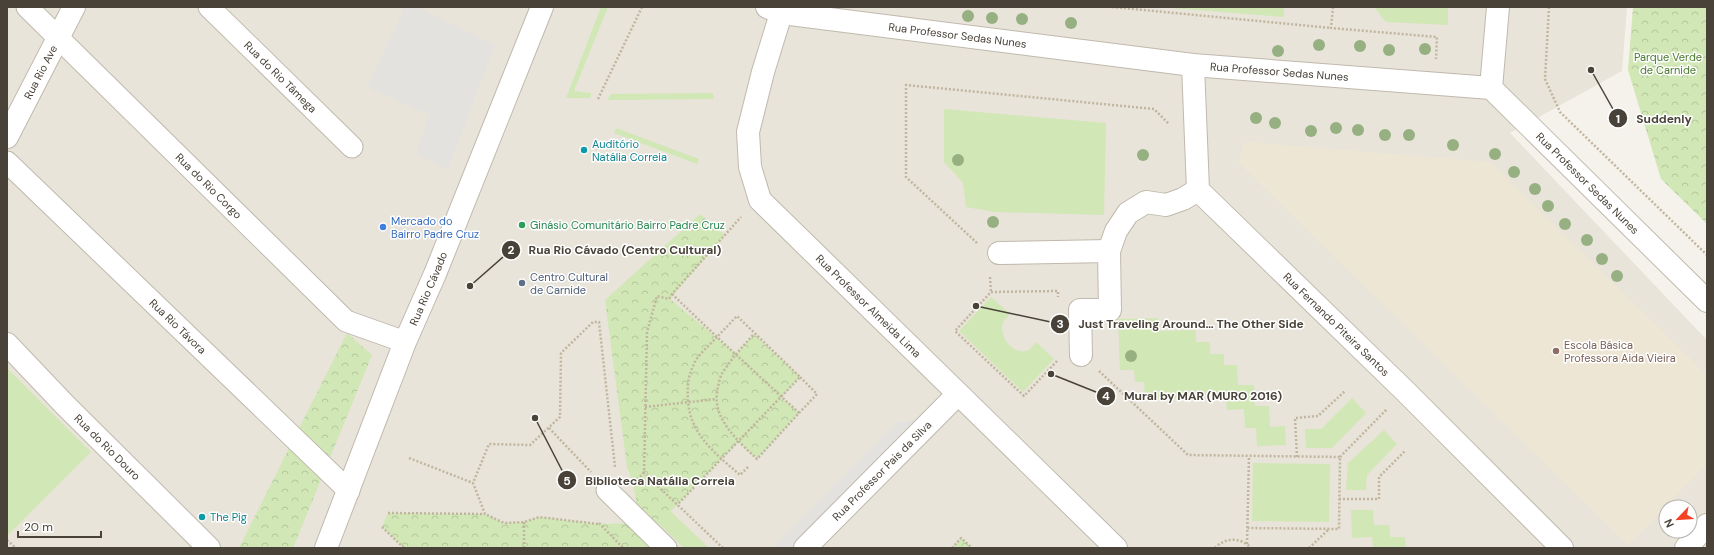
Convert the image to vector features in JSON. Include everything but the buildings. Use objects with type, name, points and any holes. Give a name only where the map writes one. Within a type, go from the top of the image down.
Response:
[{"type":"street","name":"Rua do Rio Corgo","points":[[28,7],[346,321],[405,342]]},
{"type":"street","name":"Rua Rio Ave","points":[[7,137],[74,7]]},
{"type":"street","name":"Rua do Rio Tâmega","points":[[209,7],[352,147]]},
{"type":"street","name":"Rua Rio Cávado","points":[[326,548],[405,342],[435,274],[542,7]]},
{"type":"street","points":[[1491,88],[1498,7]]},
{"type":"street","name":"Rua Professor Sedas Nunes","points":[[778,9],[1193,65],[1491,88],[1707,301]]},
{"type":"street","name":"Rua Professor Almeida Lima","points":[[778,9],[748,132],[750,167],[760,200],[1116,548]]},
{"type":"street","points":[[1081,355],[1080,310],[1110,310],[1109,251],[1116,231],[1128,213],[1146,202],[1166,205],[1183,199],[1198,190],[1193,65]]},
{"type":"street","name":"Rua Rio Távora","points":[[7,162],[349,491]]},
{"type":"street","name":"Rua Fernando Piteira Santos","points":[[1198,190],[1405,391],[1562,548]]},
{"type":"street","points":[[995,261],[1109,251]]},
{"type":"street","name":"Rua do Rio Douro","points":[[7,344],[65,405],[209,548]]},
{"type":"street","name":"Rua Professor Pais da Silva","points":[[805,548],[958,394]]},
{"type":"street","points":[[611,481],[666,548]]},
{"type":"street","points":[[1686,548],[1707,525]]},
{"type":"path","points":[[598,99],[642,7]]},
{"type":"path","points":[[1112,7],[1437,37],[1436,84]]},
{"type":"path","points":[[1331,28],[1333,7]]},
{"type":"path","points":[[1549,7],[1545,79],[1560,112],[1707,255]]},
{"type":"path","points":[[978,244],[906,177],[906,85],[1154,109],[1170,125],[1195,126]]},
{"type":"path","points":[[628,482],[633,483],[644,473],[647,332],[657,296],[669,299],[743,215]]},
{"type":"path","points":[[995,261],[991,292],[955,330],[1024,396],[1060,358],[1081,355],[1188,455],[1340,457]]},
{"type":"path","points":[[991,292],[1058,291],[1058,298]]},
{"type":"path","points":[[672,294],[799,413]]},
{"type":"path","points":[[748,467],[740,475],[701,438],[690,416],[687,382],[693,364],[717,337],[737,316],[817,394],[757,459],[738,442],[724,424],[717,408],[716,395],[721,373],[754,334]]},
{"type":"path","points":[[473,483],[490,444],[530,445],[560,417],[562,354],[593,322],[599,322],[611,481]]},
{"type":"path","points":[[678,505],[800,377]]},
{"type":"path","points":[[1297,457],[1295,418],[1318,416],[1345,390]]},
{"type":"path","points":[[1247,528],[1339,529],[1340,457],[1405,391]]},
{"type":"path","points":[[645,407],[716,399]]},
{"type":"path","points":[[548,428],[611,481]]},
{"type":"path","points":[[1339,499],[1379,499],[1379,477],[1405,451]]},
{"type":"path","points":[[1247,544],[1249,456]]},
{"type":"path","points":[[409,458],[473,483],[486,514]]},
{"type":"path","points":[[644,473],[723,548]]},
{"type":"path","points":[[388,513],[486,514],[504,523],[524,522],[539,517],[598,524]]},
{"type":"path","points":[[524,522],[524,548]]},
{"type":"path","points":[[382,527],[404,548]]},
{"type":"path","points":[[1309,548],[1329,529]]},
{"type":"path","points":[[952,548],[961,538],[972,548]]},
{"type":"path","points":[[1215,548],[1225,540],[1233,539],[1240,540],[1251,548]]},
{"type":"path","points":[[7,540],[16,548]]},
{"type":"shaded area","points":[[7,7],[1627,7],[1622,71],[1510,133],[1707,340],[1707,548],[7,548]]},
{"type":"shaded area","points":[[405,7],[417,7],[495,45],[448,169],[416,155],[429,115],[367,87]]},
{"type":"shaded area","name":"Escola Básica Professora Aida Vieira","points":[[1245,142],[1490,162],[1707,375],[1707,464],[1673,499],[1658,499],[1658,514],[1628,545],[1238,162]]},
{"type":"shaded area","points":[[915,420],[789,548],[772,548],[897,422]]},
{"type":"green space","points":[[601,7],[608,7],[574,91],[591,93],[590,98],[566,98]]},
{"type":"green space","points":[[1157,7],[1284,7],[1284,17]]},
{"type":"green space","points":[[1374,7],[1448,7],[1448,25],[1386,22]]},
{"type":"green space","name":"Parque Verde de Carnide","points":[[1633,7],[1707,7],[1707,224],[1661,179],[1628,70]]},
{"type":"green space","points":[[713,93],[714,99],[607,100],[611,94]]},
{"type":"green space","points":[[944,109],[1106,123],[1104,215],[995,212],[966,207],[963,183],[944,162]]},
{"type":"green space","points":[[616,128],[699,159],[697,164],[614,133]]},
{"type":"green space","points":[[700,214],[725,235],[670,299],[736,354],[754,334],[800,377],[781,397],[799,413],[757,459],[738,442],[633,548],[404,548],[382,527],[388,513],[485,514],[504,523],[524,522],[539,517],[598,524],[640,523],[633,483],[627,467],[605,300]]},
{"type":"green space","points":[[991,297],[1010,314],[1004,320],[1002,327],[1008,344],[1018,351],[1024,351],[1030,349],[1036,342],[1054,359],[1023,392],[959,331]]},
{"type":"green space","points":[[1158,318],[1159,331],[1196,330],[1196,342],[1210,342],[1210,354],[1224,354],[1224,365],[1237,365],[1238,385],[1254,385],[1255,406],[1269,406],[1270,427],[1285,426],[1286,445],[1257,446],[1256,428],[1245,428],[1244,409],[1227,410],[1226,396],[1145,399],[1144,382],[1135,382],[1134,370],[1120,370],[1118,319]]},
{"type":"green space","points":[[347,333],[372,355],[293,548],[239,548]]},
{"type":"green space","points":[[7,368],[91,452],[7,536]]},
{"type":"green space","points":[[1352,398],[1366,413],[1332,448],[1306,448],[1305,429],[1321,429]]},
{"type":"green space","points":[[1384,430],[1397,444],[1367,475],[1366,490],[1346,490],[1348,463]]},
{"type":"green space","points":[[1253,463],[1330,464],[1329,522],[1252,521]]},
{"type":"green space","points":[[661,502],[709,548],[684,548],[653,518]]},
{"type":"green space","points":[[1351,510],[1373,510],[1374,525],[1389,525],[1390,537],[1405,537],[1406,548],[1373,548],[1372,537],[1352,538]]},
{"type":"green space","points":[[634,529],[654,548],[628,548]]},
{"type":"green space","points":[[961,538],[972,548],[952,548]]},
{"type":"place","name":"Suddenly","points":[[1591,70]]},
{"type":"place","name":"Auditório Natália Correia","points":[[584,150]]},
{"type":"place","name":"Ginásio Comunitário Bairro Padre Cruz","points":[[522,225]]},
{"type":"place","name":"Mercado do Bairro Padre Cruz","points":[[383,227]]},
{"type":"place","name":"Centro Cultural de Carnide","points":[[522,283]]},
{"type":"place","name":"Rua Rio Cávado (Centro Cultural)","points":[[470,286]]},
{"type":"place","name":"Just Traveling Around… The Other Side","points":[[976,306]]},
{"type":"place","name":"Escola Básica Professora Aida Vieira","points":[[1556,351]]},
{"type":"place","name":"Mural by MAR (MURO 2016)","points":[[1051,374]]},
{"type":"place","name":"Biblioteca Natália Correia","points":[[535,418]]},
{"type":"place","name":"The Pig","points":[[202,517]]}]
